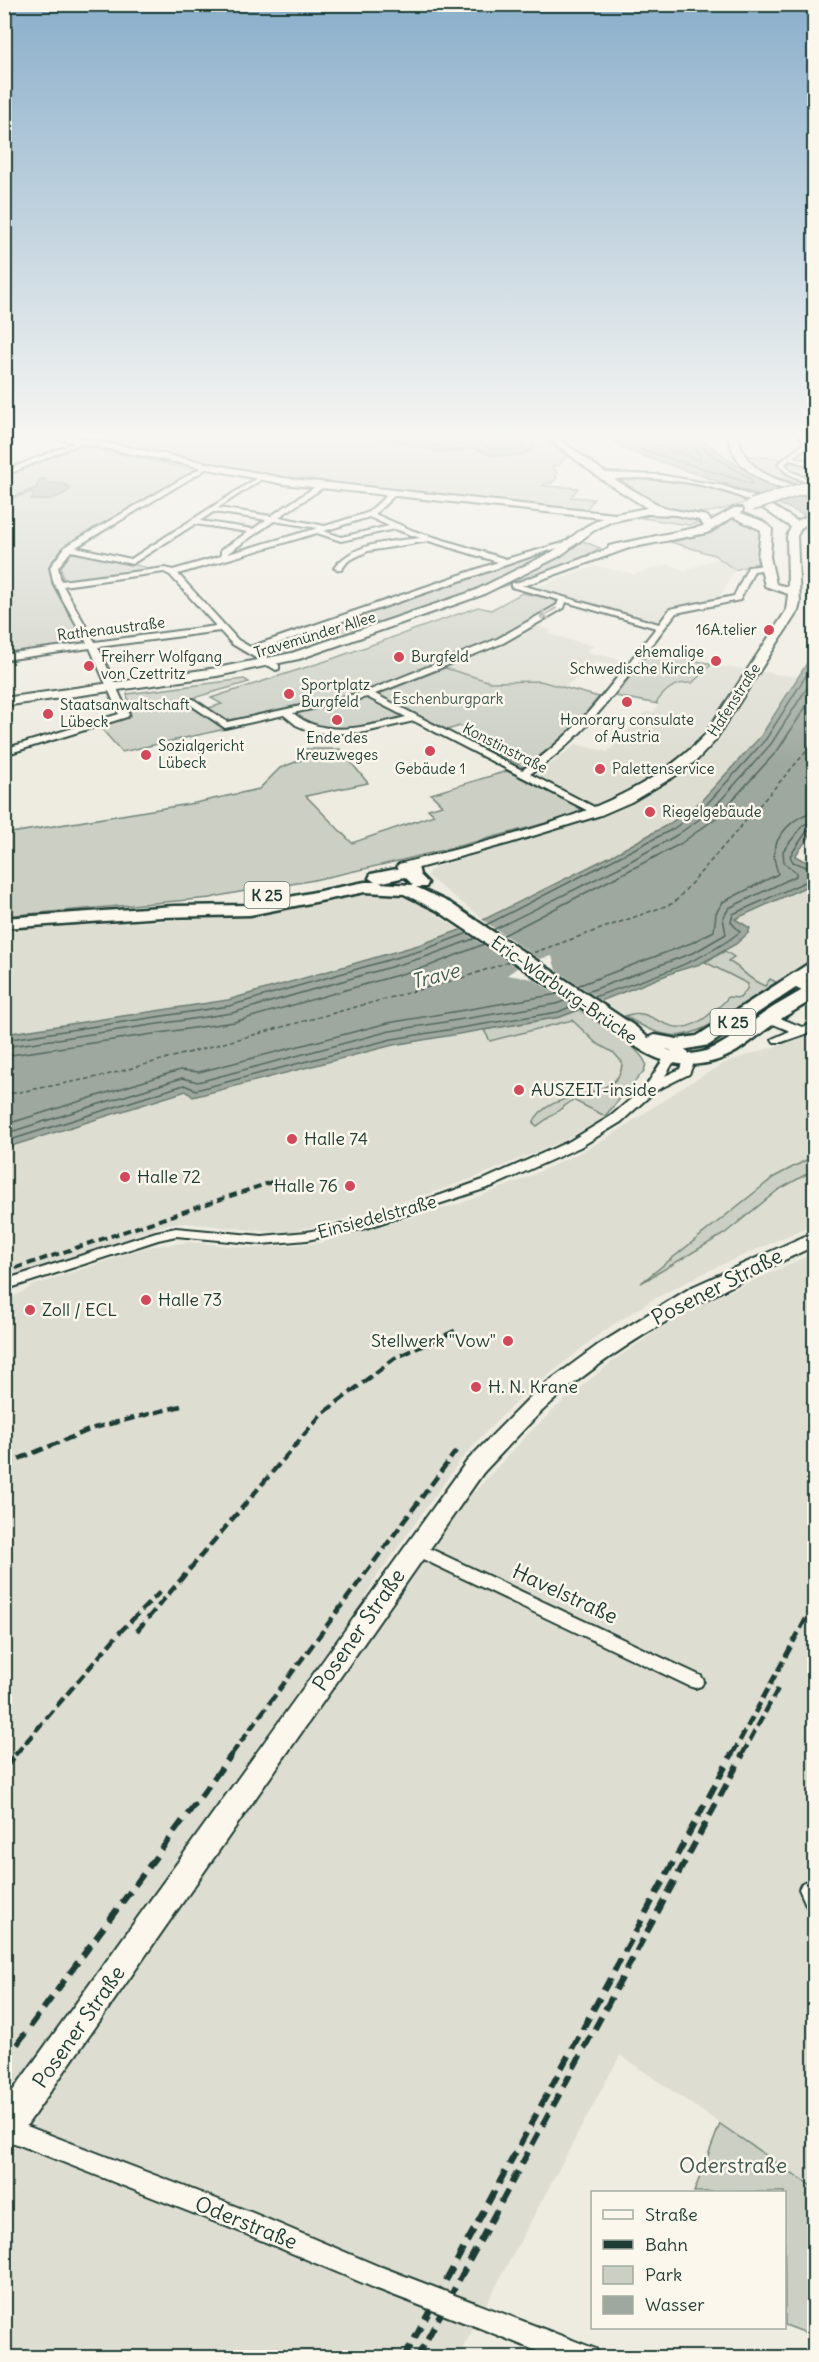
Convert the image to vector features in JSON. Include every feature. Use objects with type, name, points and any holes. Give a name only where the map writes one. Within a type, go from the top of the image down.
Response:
[{"type":"main road","name":"Travemünder Allee","points":[[265,666],[478,593],[530,567],[566,545]]},
{"type":"main road","points":[[597,545],[633,545]]},
{"type":"main road","points":[[765,545],[766,567],[771,586],[793,592]]},
{"type":"main road","name":"Hafenstraße","points":[[154,912],[245,903],[406,877],[433,861],[597,812],[646,789],[692,757],[710,738],[792,611],[791,545]]},
{"type":"main road","name":"Travemünder Allee","points":[[5,703],[112,690],[265,666],[321,654],[624,547]]},
{"type":"main road","name":"Eric-Warburg-Brücke","points":[[154,912],[277,893],[371,874],[406,877]]},
{"type":"main road","name":"Eric-Warburg-Brücke","points":[[406,877],[415,892],[444,907],[621,1026],[643,1045],[677,1054]]},
{"type":"main road","name":"Eric-Warburg-Brücke","points":[[154,912],[250,910],[406,877]]},
{"type":"main road","name":"K 25","points":[[4,923],[154,912]]},
{"type":"main road","name":"Einsiedelstraße","points":[[677,1054],[723,1052],[810,987],[814,968]]},
{"type":"main road","name":"Einsiedelstraße","points":[[677,1054],[728,1038],[810,987]]},
{"type":"main road","name":"Posener Straße","points":[[5,2130],[475,1467],[545,1396],[606,1350],[699,1292],[814,1238]]},
{"type":"street","points":[[4,752],[124,715],[92,644],[58,584],[54,567],[74,545]]},
{"type":"street","points":[[69,548],[132,562],[158,545]]},
{"type":"street","points":[[226,557],[223,556],[224,552],[234,545]]},
{"type":"street","points":[[58,584],[169,571],[265,545]]},
{"type":"street","points":[[339,568],[346,558],[362,550],[392,545]]},
{"type":"street","points":[[451,545],[530,567]]},
{"type":"street","points":[[249,651],[275,640],[557,545]]},
{"type":"street","points":[[523,774],[547,759],[570,740],[601,705],[675,609],[737,598],[751,569],[766,567]]},
{"type":"street","points":[[169,571],[222,628],[265,666]]},
{"type":"street","points":[[514,585],[662,627]]},
{"type":"street","points":[[190,701],[225,725],[368,694],[500,641],[561,606],[563,600]]},
{"type":"street","name":"Rathenaustraße","points":[[4,657],[222,628]]},
{"type":"street","points":[[249,651],[265,666]]},
{"type":"street","name":"Konstinstraße","points":[[368,694],[597,812]]},
{"type":"street","points":[[286,712],[295,722],[304,727],[325,732],[416,718]]},
{"type":"street","points":[[770,1018],[809,1029]]},
{"type":"street","points":[[778,1039],[809,1029]]},
{"type":"street","name":"Einsiedelstraße","points":[[6,1286],[156,1236],[176,1232],[262,1240],[307,1236],[361,1225],[489,1183],[575,1144],[616,1119],[651,1088],[677,1054],[685,1071],[651,1088]]},
{"type":"street","name":"Havelstraße","points":[[416,1548],[695,1681]]},
{"type":"street","name":"Oderstraße","points":[[5,2130],[253,2225],[377,2277],[587,2358]]},
{"type":"shaded area","points":[[719,558],[735,570],[718,600],[682,603],[683,605],[670,609],[661,621],[653,622],[538,590],[537,587],[596,566],[634,574],[668,564],[685,570]]},
{"type":"shaded area","points":[[534,626],[552,630],[548,634],[594,646],[585,652],[628,661],[621,667],[596,662],[565,687],[540,681],[491,682],[445,668],[512,639]]},
{"type":"shaded area","points":[[711,665],[798,677],[761,736],[702,800],[669,824],[611,856],[484,919],[428,877],[429,871],[439,866],[584,821],[575,815],[579,807],[520,777],[548,766],[576,744],[608,752],[645,712],[654,712],[658,704],[656,703],[663,693],[679,682],[692,683]]},
{"type":"shaded area","points":[[814,883],[814,961],[791,973],[704,1031],[681,1037],[659,1033],[636,1023],[602,1001],[700,964],[725,951],[748,933],[750,927],[735,920]]},
{"type":"shaded area","points":[[378,892],[414,900],[460,930],[422,944],[228,1000],[5,1034],[5,930],[271,913]]},
{"type":"shaded area","points":[[579,1010],[640,1054],[646,1064],[644,1071],[608,1115],[565,1140],[479,1176],[337,1221],[293,1231],[272,1232],[186,1223],[169,1224],[5,1279],[5,1148],[186,1091],[393,1045],[560,1017]]},
{"type":"shaded area","points":[[814,1034],[814,1224],[710,1270],[652,1300],[602,1332],[518,1400],[482,1436],[459,1462],[374,1581],[363,1601],[5,2099],[5,1302],[32,1286],[147,1247],[190,1242],[252,1248],[320,1243],[459,1204],[524,1179],[579,1153],[612,1135],[686,1085],[729,1061]]},
{"type":"shaded area","points":[[814,1253],[814,2188],[620,2055],[458,2357],[5,2358],[5,2159],[43,2104],[45,2092],[466,1494],[475,1491],[528,1434],[560,1404],[614,1360],[671,1321],[710,1300]]},
{"type":"green space","points":[[4,545],[68,545],[60,551],[49,566],[52,584],[85,644],[5,655]]},
{"type":"green space","points":[[564,545],[483,589],[286,657],[275,658],[263,649]]},
{"type":"green space","points":[[575,545],[593,545],[600,548],[570,564],[490,591]]},
{"type":"green space","points":[[682,545],[760,545],[760,562],[735,570],[714,555]]},
{"type":"green space","points":[[73,551],[153,569],[64,581],[61,567]]},
{"type":"green space","name":"Burgfeld","points":[[522,593],[555,600],[557,604],[496,640],[381,684],[370,691],[233,722],[225,722],[205,709],[222,704],[211,698],[329,660],[478,607],[491,610]]},
{"type":"green space","points":[[649,652],[711,665],[692,683],[676,685],[667,690],[656,703],[658,704],[615,696]]},
{"type":"green space","name":"Eschenburgpark","points":[[445,668],[491,682],[540,681],[599,697],[554,747],[533,763],[523,767],[478,745],[488,740],[460,726],[447,730],[376,695]]},
{"type":"green space","points":[[244,679],[249,682],[186,700],[225,729],[122,752],[98,725],[131,715],[127,694]]},
{"type":"green space","points":[[369,697],[408,719],[348,730],[321,731],[297,717],[295,712]]},
{"type":"green space","points":[[305,749],[340,749],[368,783],[306,796],[352,843],[434,815],[428,809],[442,805],[431,794],[507,771],[579,807],[580,810],[575,815],[481,840],[309,881],[211,898],[5,916],[5,834],[195,803],[259,789],[280,768],[301,760],[305,755]]},
{"type":"green space","points":[[725,951],[734,957],[728,961],[753,980],[765,986],[770,979],[776,982],[715,1022],[690,1033],[667,1035],[625,1016],[636,1013],[673,1027],[684,1027],[696,1023],[725,1002],[728,997],[740,998],[748,984],[705,962]]},
{"type":"green space","points":[[579,1010],[617,1034],[635,1049],[646,1064],[644,1071],[605,1116],[573,1100],[537,1126],[533,1123],[541,1111],[554,1103],[611,1084],[619,1075],[622,1062],[614,1053],[596,1043],[572,1020],[490,1041],[484,1030],[560,1017]]},
{"type":"green space","points":[[814,1156],[814,1170],[778,1190],[724,1234],[641,1283],[774,1177]]},
{"type":"green space","name":"Oderstraße","points":[[720,2124],[814,2188],[814,2336],[786,2325],[786,2191],[694,2191]]},
{"type":"water","name":"Trave","points":[[814,652],[814,830],[795,856],[814,866],[814,883],[735,919],[750,928],[736,944],[700,964],[560,1017],[393,1045],[193,1097],[186,1091],[5,1148],[5,1034],[228,1000],[422,944],[471,926],[611,856],[669,824],[702,800],[761,736]]},
{"type":"pier","points":[[480,918],[539,959],[552,956],[556,970],[605,1003],[582,1012],[533,979],[507,975],[517,968],[458,928]]},
{"type":"ferry route","points":[[527,955],[674,903],[805,753],[814,737]]},
{"type":"ferry route","points":[[4,1095],[103,1076],[462,978],[511,961]]},
{"type":"railway","points":[[4,1272],[278,1180]]},
{"type":"railway","points":[[137,1631],[321,1415],[395,1358],[457,1330]]},
{"type":"railway","points":[[4,1465],[94,1428],[181,1406]]},
{"type":"railway","points":[[231,1755],[456,1451]]},
{"type":"railway","points":[[15,1755],[120,1632],[161,1591]]},
{"type":"railway","points":[[732,1755],[814,1604]]},
{"type":"railway","points":[[742,1755],[780,1685]]},
{"type":"railway","points":[[4,1768],[16,1754]]},
{"type":"railway","points":[[4,2062],[232,1754]]},
{"type":"railway","points":[[404,2358],[732,1754]]},
{"type":"railway","points":[[417,2358],[743,1754]]},
{"type":"place","name":"16A.telier","points":[[769,630]]},
{"type":"place","name":"Burgfeld","points":[[399,657]]},
{"type":"place","name":"ehemalige Schwedische Kirche","points":[[716,661]]},
{"type":"place","name":"Freiherr Wolfgang von Czettritz","points":[[89,666]]},
{"type":"place","name":"Sportplatz Burgfeld","points":[[289,694]]},
{"type":"place","name":"Honorary consulate of Austria","points":[[627,702]]},
{"type":"place","name":"Staatsanwaltschaft Lübeck","points":[[48,714]]},
{"type":"place","name":"Ende des Kreuzweges","points":[[337,720]]},
{"type":"place","name":"Gebäude 1","points":[[430,751]]},
{"type":"place","name":"Sozialgericht Lübeck","points":[[146,755]]},
{"type":"place","name":"Palettenservice","points":[[600,769]]},
{"type":"place","name":"Riegelgebäude","points":[[650,812]]},
{"type":"place","name":"AUSZEIT-inside","points":[[519,1090]]},
{"type":"place","name":"Halle 74","points":[[292,1139]]},
{"type":"place","name":"Halle 72","points":[[125,1177]]},
{"type":"place","name":"Halle 76","points":[[350,1186]]},
{"type":"place","name":"Halle 73","points":[[146,1300]]},
{"type":"place","name":"Zoll / ECL","points":[[30,1310]]},
{"type":"place","name":"Stellwerk \"Vow\"","points":[[508,1341]]},
{"type":"place","name":"H. N. Krane","points":[[476,1387]]}]
